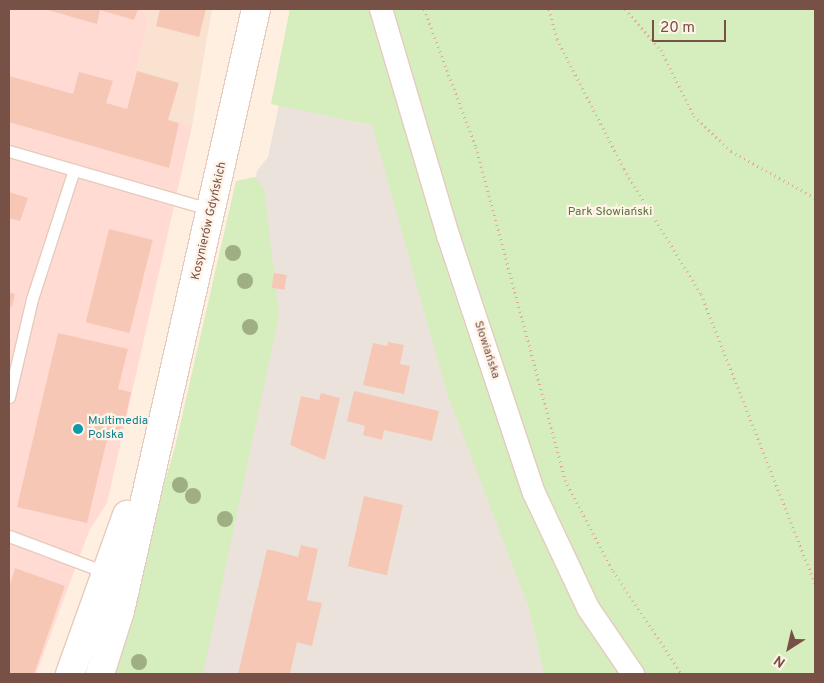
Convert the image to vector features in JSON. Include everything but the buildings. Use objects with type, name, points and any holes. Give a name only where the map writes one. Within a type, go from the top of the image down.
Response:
[{"type":"street","name":"Kosynierów Gdyńskich","points":[[100,674],[120,611],[158,432],[214,211],[256,9]]},
{"type":"street","name":"Słowiańska","points":[[381,9],[522,462],[572,578],[633,674]]},
{"type":"street","name":"Kosynierów Gdyńskich","points":[[70,674],[105,572],[158,432]]},
{"type":"lane","points":[[9,151],[214,211]]},
{"type":"lane","points":[[9,397],[32,299],[74,170]]},
{"type":"lane","points":[[9,536],[105,572]]},
{"type":"path","points":[[424,9],[476,147],[565,480],[613,571],[682,674]]},
{"type":"path","points":[[549,9],[557,39],[624,169],[701,294],[815,583]]},
{"type":"path","points":[[625,9],[661,50],[694,116],[732,151],[815,198]]},
{"type":"shaded area","points":[[9,9],[143,9],[148,23],[127,109],[192,126],[107,503],[89,531],[36,674],[9,674]]},
{"type":"shaded area","points":[[143,9],[212,9],[192,126],[127,109],[148,23]]},
{"type":"shaded area","points":[[279,105],[372,125],[528,606],[544,674],[125,674],[181,497],[257,171],[268,157]]},
{"type":"green space","name":"Park Słowiański","points":[[290,9],[815,9],[815,674],[544,674],[528,606],[447,393],[372,125],[271,104]]},
{"type":"green space","points":[[255,177],[264,189],[279,315],[203,674],[108,674],[175,447],[236,181]]},
{"type":"place","name":"Multimedia Polska","points":[[78,429]]}]
